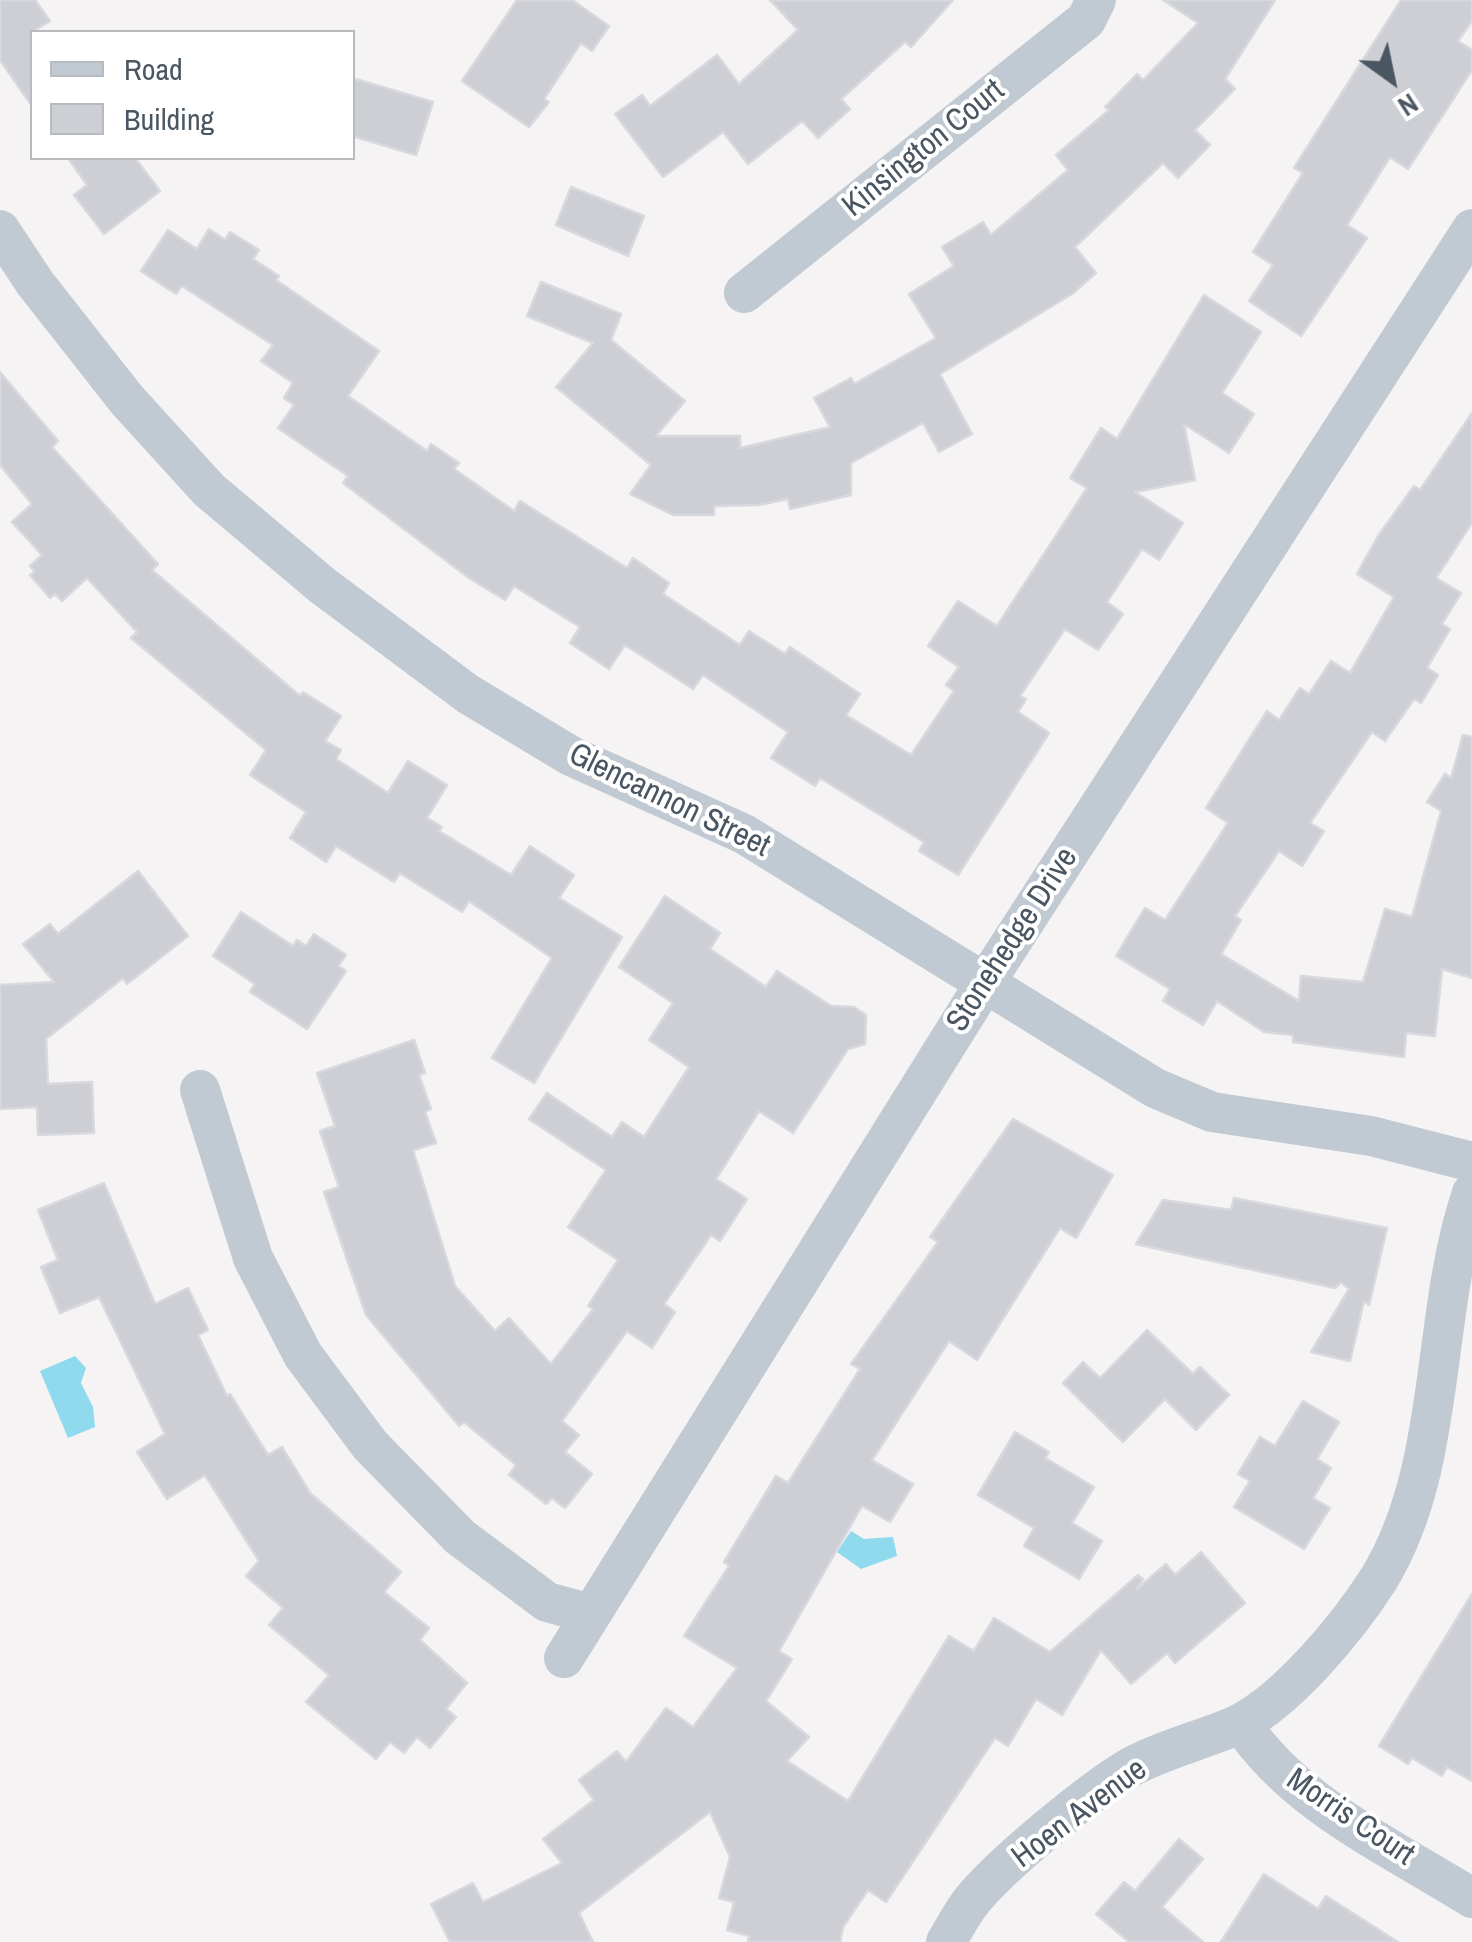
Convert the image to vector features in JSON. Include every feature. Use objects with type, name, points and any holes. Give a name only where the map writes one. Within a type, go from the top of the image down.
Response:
[{"type":"street","name":"Kinsington Court","points":[[744,292],[1086,20],[1096,0]]},
{"type":"street","name":"Stonehedge Drive","points":[[564,1658],[985,982],[1472,229]]},
{"type":"street","name":"Glencannon Street","points":[[0,230],[35,283],[138,413],[209,490],[323,586],[468,694],[570,756],[744,834],[985,982],[1100,1058],[1212,1112],[1371,1136],[1472,1162]]},
{"type":"street","points":[[200,1090],[253,1258],[303,1355],[370,1445],[460,1537],[546,1602],[591,1614]]},
{"type":"street","name":"Hoen Avenue","points":[[946,1942],[970,1902],[1043,1834],[1131,1767],[1241,1723],[1322,1657],[1380,1577],[1411,1500],[1429,1437],[1456,1242],[1472,1193]]},
{"type":"street","name":"Morris Court","points":[[1241,1723],[1262,1756],[1301,1790],[1472,1898]]},
{"type":"water","points":[[75,1356],[86,1368],[81,1383],[93,1407],[95,1427],[68,1438],[40,1371]]},
{"type":"water","points":[[851,1531],[864,1539],[893,1537],[897,1556],[861,1569],[837,1552]]},
{"type":"building","points":[[0,0],[35,0],[50,21],[30,30],[30,103],[0,60]]},
{"type":"building","points":[[517,0],[572,0],[609,26],[592,51],[581,43],[544,99],[549,102],[529,127],[462,81]]},
{"type":"building","points":[[770,0],[953,0],[911,47],[905,42],[841,99],[850,109],[818,138],[802,121],[748,164],[723,132],[663,177],[615,114],[642,95],[650,106],[717,55],[739,84],[798,30]]},
{"type":"building","points":[[1163,0],[1275,0],[1225,79],[1235,89],[1195,130],[1210,145],[1178,178],[1163,163],[1075,247],[1096,273],[1072,294],[940,374],[972,434],[939,452],[923,423],[851,463],[851,495],[790,509],[788,499],[758,505],[714,506],[714,515],[673,515],[630,494],[651,465],[556,387],[593,343],[527,316],[541,282],[621,314],[611,340],[685,401],[656,436],[740,436],[740,448],[830,427],[814,398],[851,378],[854,384],[936,338],[909,294],[954,266],[942,247],[983,222],[991,235],[1068,170],[1056,155],[1109,110],[1105,107],[1137,74],[1143,80],[1198,23]]},
{"type":"building","points":[[1401,0],[1472,0],[1472,21],[1458,41],[1472,50],[1472,70],[1408,169],[1390,157],[1347,225],[1367,238],[1301,336],[1249,301],[1273,265],[1253,252],[1303,173],[1294,168]]},
{"type":"building","points":[[355,79],[433,102],[416,155],[355,137]]},
{"type":"building","points":[[69,160],[137,160],[160,191],[104,234],[74,195],[87,185]]},
{"type":"building","points":[[571,187],[644,216],[628,256],[556,225]]},
{"type":"building","points":[[209,229],[225,240],[230,232],[259,250],[253,259],[279,276],[276,280],[379,351],[348,396],[427,451],[431,444],[459,463],[454,469],[514,511],[520,501],[627,568],[633,558],[669,583],[663,594],[740,645],[749,631],[785,654],[790,647],[860,694],[846,715],[911,755],[954,691],[946,685],[959,667],[928,646],[958,601],[997,626],[1087,488],[1070,478],[1101,428],[1117,439],[1204,295],[1261,332],[1222,393],[1254,414],[1229,453],[1184,424],[1195,480],[1135,492],[1183,523],[1159,560],[1142,549],[1107,602],[1123,614],[1098,650],[1065,629],[1020,696],[1026,699],[1018,712],[1049,733],[958,875],[919,851],[924,842],[820,778],[815,786],[771,758],[788,732],[703,675],[693,689],[625,645],[609,669],[570,643],[580,627],[514,586],[505,600],[469,578],[343,483],[348,476],[278,428],[294,405],[284,398],[293,383],[261,361],[273,345],[182,286],[176,294],[141,271],[168,230],[197,249]]},
{"type":"building","points":[[0,372],[58,441],[52,447],[158,564],[152,570],[300,696],[303,692],[341,716],[325,741],[341,750],[336,759],[388,793],[408,761],[447,785],[427,818],[442,827],[439,831],[511,875],[530,846],[574,875],[559,898],[622,937],[534,1083],[492,1058],[552,958],[469,901],[462,912],[400,873],[394,882],[336,846],[326,862],[290,838],[306,812],[250,775],[266,750],[131,638],[137,632],[87,578],[62,601],[55,594],[50,598],[30,575],[35,572],[30,566],[42,555],[12,522],[32,504],[0,465]]},
{"type":"building","points":[[1472,413],[1472,523],[1436,578],[1461,593],[1442,624],[1450,629],[1427,668],[1438,675],[1421,703],[1414,699],[1385,741],[1372,732],[1310,823],[1324,831],[1302,866],[1279,851],[1235,916],[1241,920],[1221,954],[1299,1001],[1301,976],[1363,982],[1385,909],[1412,917],[1441,811],[1427,802],[1445,774],[1451,778],[1463,735],[1472,737],[1472,978],[1442,969],[1435,1036],[1406,1033],[1404,1057],[1293,1042],[1293,1035],[1264,1032],[1217,1001],[1203,1025],[1163,1001],[1170,989],[1116,956],[1145,908],[1165,920],[1228,823],[1206,808],[1267,711],[1279,720],[1300,688],[1309,694],[1331,661],[1350,673],[1394,597],[1357,574],[1378,536],[1414,486],[1420,490]]},
{"type":"building","points":[[138,871],[188,936],[127,984],[123,978],[46,1039],[48,1084],[92,1082],[94,1133],[38,1135],[37,1107],[0,1109],[0,985],[54,982],[23,944],[50,924],[58,934]]},
{"type":"building","points":[[665,896],[720,933],[710,949],[766,987],[777,971],[831,1006],[854,1007],[866,1015],[865,1044],[848,1049],[793,1133],[759,1111],[716,1179],[747,1199],[720,1241],[711,1235],[664,1304],[675,1312],[652,1348],[627,1331],[562,1421],[579,1435],[565,1452],[592,1474],[565,1508],[552,1498],[546,1504],[509,1475],[516,1465],[464,1422],[459,1426],[366,1315],[324,1192],[339,1187],[320,1131],[335,1126],[317,1073],[414,1040],[425,1073],[419,1075],[431,1109],[425,1112],[436,1143],[413,1150],[455,1286],[495,1331],[509,1318],[551,1364],[593,1309],[588,1306],[618,1260],[568,1227],[606,1170],[529,1119],[547,1093],[612,1137],[622,1122],[644,1137],[689,1067],[649,1040],[673,1003],[619,967]]},
{"type":"building","points":[[241,912],[293,946],[297,940],[306,946],[314,934],[346,955],[338,966],[346,971],[307,1029],[250,992],[255,984],[213,956]]},
{"type":"building","points":[[1013,1119],[1113,1175],[1076,1238],[1060,1228],[977,1360],[949,1341],[872,1460],[913,1484],[890,1522],[862,1506],[779,1651],[792,1659],[766,1701],[809,1737],[787,1761],[848,1801],[949,1636],[974,1651],[994,1618],[1050,1652],[1138,1575],[1143,1579],[1137,1589],[1166,1564],[1175,1575],[1201,1552],[1245,1603],[1175,1663],[1167,1653],[1131,1684],[1101,1650],[1062,1715],[1036,1699],[1008,1746],[995,1738],[886,1902],[868,1890],[843,1927],[840,1942],[748,1942],[749,1936],[727,1930],[734,1902],[719,1898],[730,1857],[710,1812],[579,1913],[593,1942],[450,1942],[431,1904],[473,1883],[483,1902],[562,1863],[543,1839],[594,1800],[579,1780],[617,1751],[626,1762],[666,1708],[693,1727],[737,1668],[684,1636],[729,1566],[724,1562],[776,1476],[788,1483],[860,1369],[851,1364],[938,1242],[930,1237]]},
{"type":"building","points":[[104,1183],[155,1304],[188,1288],[208,1330],[198,1335],[227,1396],[230,1394],[268,1455],[282,1447],[310,1493],[401,1572],[384,1592],[429,1628],[420,1640],[467,1683],[446,1709],[456,1717],[430,1748],[417,1737],[404,1753],[390,1742],[376,1759],[306,1702],[329,1675],[269,1625],[283,1608],[246,1576],[259,1561],[205,1475],[167,1499],[137,1452],[165,1434],[99,1297],[60,1313],[41,1267],[58,1260],[38,1210]]},
{"type":"building","points":[[1234,1198],[1387,1228],[1369,1305],[1364,1301],[1350,1361],[1311,1352],[1349,1289],[1341,1282],[1335,1288],[1136,1244],[1163,1200],[1231,1210]]},
{"type":"building","points":[[1147,1330],[1193,1374],[1200,1367],[1229,1395],[1196,1430],[1165,1399],[1123,1442],[1063,1383],[1083,1362],[1100,1378]]},
{"type":"building","points":[[1303,1401],[1339,1422],[1317,1459],[1331,1468],[1313,1498],[1330,1508],[1304,1549],[1234,1507],[1250,1481],[1238,1474],[1260,1437],[1275,1446]]},
{"type":"building","points":[[1015,1432],[1049,1452],[1045,1458],[1094,1487],[1072,1523],[1102,1541],[1079,1579],[1024,1546],[1034,1528],[978,1495]]},
{"type":"building","points":[[1472,1594],[1472,1781],[1447,1767],[1442,1776],[1412,1758],[1408,1764],[1379,1746]]},
{"type":"building","points":[[1179,1839],[1203,1859],[1162,1907],[1203,1942],[1129,1942],[1096,1914],[1124,1882],[1135,1891]]},
{"type":"building","points":[[1264,1874],[1318,1909],[1326,1896],[1398,1942],[1221,1942]]}]
